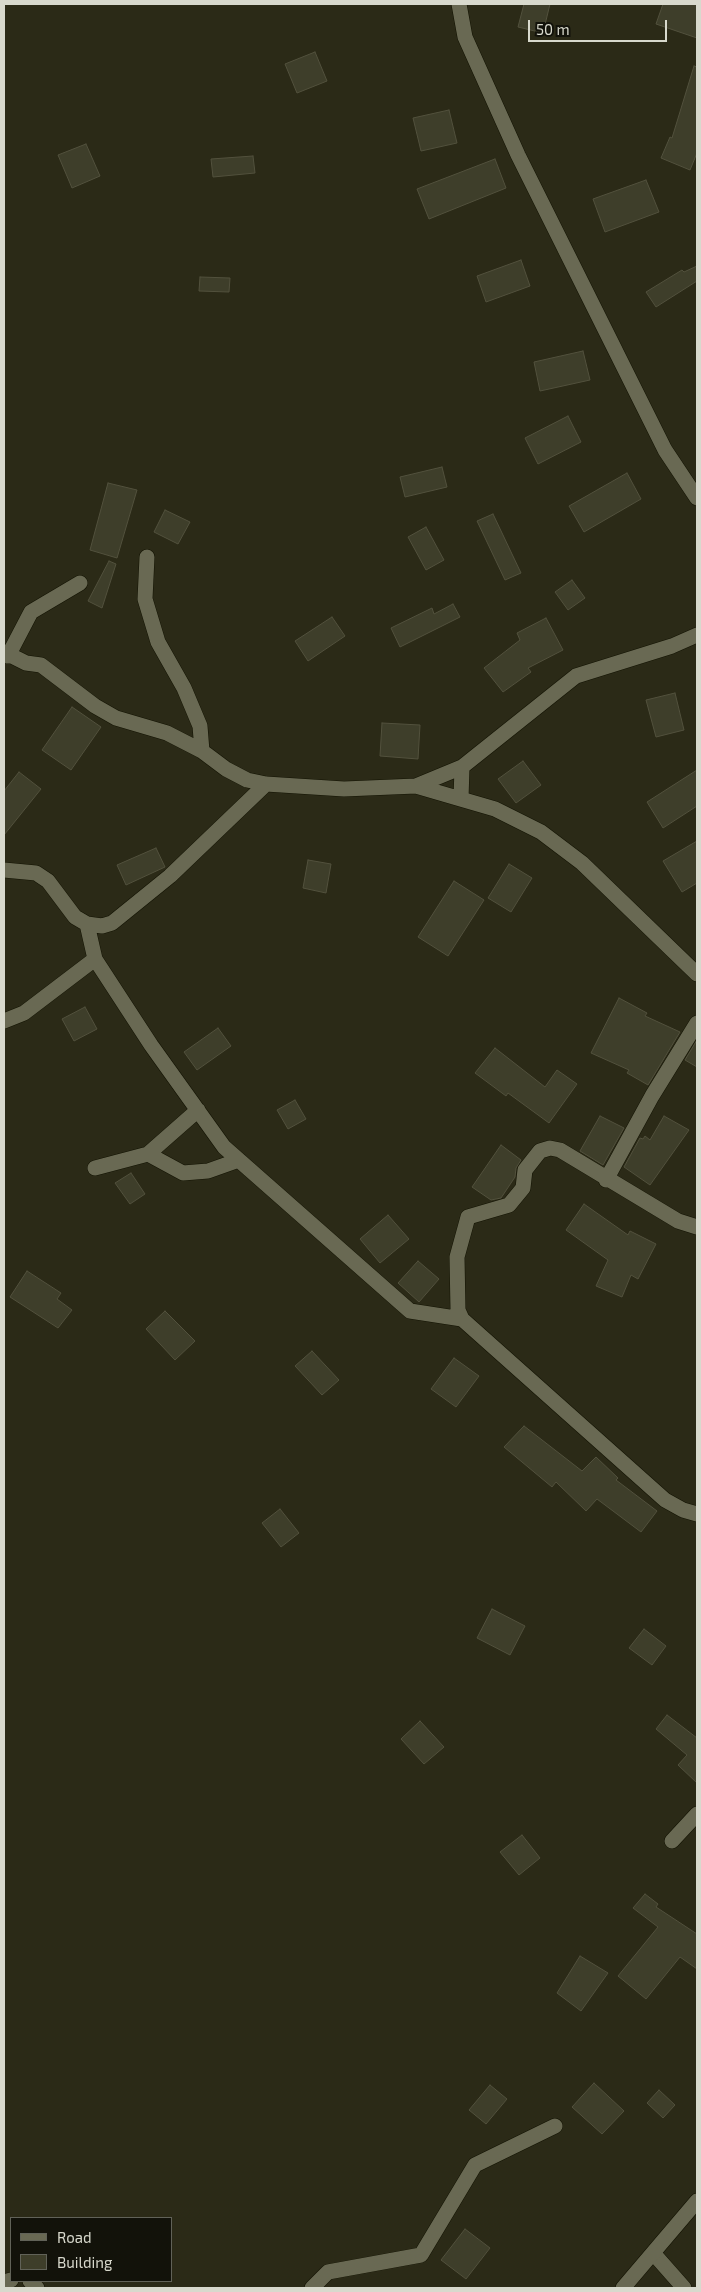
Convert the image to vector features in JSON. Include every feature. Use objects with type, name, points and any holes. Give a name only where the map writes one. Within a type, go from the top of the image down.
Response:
[{"type":"street","points":[[459,4],[465,37],[518,155],[665,450],[697,498]]},
{"type":"street","points":[[147,557],[145,599],[158,642],[184,688],[200,726],[202,751]]},
{"type":"street","points":[[80,583],[31,612],[6,654],[26,663],[41,665],[95,706],[116,718],[167,733],[202,751],[247,780],[266,784],[344,789],[416,786],[495,809],[541,832],[582,863],[697,974]]},
{"type":"street","points":[[416,786],[462,767],[576,676],[672,646],[697,635]]},
{"type":"street","points":[[461,799],[462,767]]},
{"type":"street","points":[[4,870],[36,873],[43,876],[75,917],[86,924],[102,926],[112,924],[177,870],[266,784]]},
{"type":"street","points":[[86,924],[95,959],[151,1045],[224,1147],[410,1311],[462,1319]]},
{"type":"street","points":[[4,1020],[24,1013],[95,959]]},
{"type":"street","points":[[606,1180],[652,1096],[697,1023]]},
{"type":"street","points":[[95,1168],[148,1154],[198,1110]]},
{"type":"street","points":[[697,1227],[678,1221],[606,1180],[560,1150],[550,1148],[540,1151],[525,1170],[523,1188],[509,1204],[468,1217],[456,1257],[458,1310],[462,1319],[665,1500],[683,1510],[697,1514]]},
{"type":"street","points":[[148,1154],[183,1173],[208,1171],[239,1160]]},
{"type":"street","points":[[672,1840],[697,1814]]},
{"type":"street","points":[[312,2288],[328,2272],[420,2255],[475,2165],[556,2126]]},
{"type":"street","points":[[623,2288],[654,2254],[697,2201]]},
{"type":"street","points":[[654,2254],[684,2288]]},
{"type":"building","points":[[524,4],[550,4],[543,33],[518,27]]},
{"type":"building","points":[[663,4],[697,4],[697,38],[656,24]]},
{"type":"building","points":[[315,52],[327,81],[297,93],[285,64]]},
{"type":"building","points":[[694,66],[697,67],[697,153],[690,170],[661,158],[670,137],[672,138]]},
{"type":"building","points":[[449,110],[457,143],[421,151],[413,118]]},
{"type":"building","points":[[86,144],[100,176],[72,188],[58,155]]},
{"type":"building","points":[[253,156],[255,173],[213,177],[211,159]]},
{"type":"building","points":[[495,159],[506,188],[429,219],[417,189]]},
{"type":"building","points":[[646,180],[659,212],[605,232],[593,199]]},
{"type":"building","points":[[521,260],[530,286],[486,302],[477,276]]},
{"type":"building","points":[[697,266],[697,281],[656,307],[646,292],[682,270],[684,272]]},
{"type":"building","points":[[200,277],[230,278],[229,292],[199,291]]},
{"type":"building","points":[[583,351],[590,380],[540,391],[534,362]]},
{"type":"building","points":[[568,416],[581,442],[538,464],[525,438]]},
{"type":"building","points":[[442,467],[447,487],[405,497],[400,477]]},
{"type":"building","points":[[627,473],[641,499],[584,532],[569,506]]},
{"type":"building","points":[[108,483],[137,490],[117,558],[90,550]]},
{"type":"building","points":[[165,510],[190,522],[178,544],[154,532]]},
{"type":"building","points":[[493,514],[521,573],[505,580],[477,521]]},
{"type":"building","points":[[426,527],[444,560],[426,570],[408,537]]},
{"type":"building","points":[[109,561],[116,564],[102,608],[88,601]]},
{"type":"building","points":[[572,580],[585,598],[568,610],[555,592]]},
{"type":"building","points":[[453,604],[460,617],[400,647],[391,628],[432,608],[434,614]]},
{"type":"building","points":[[332,617],[345,636],[308,661],[295,641]]},
{"type":"building","points":[[546,618],[563,650],[528,668],[531,672],[503,692],[484,668],[520,640],[517,633]]},
{"type":"building","points":[[675,693],[684,730],[656,737],[646,700]]},
{"type":"building","points":[[72,707],[101,727],[71,770],[42,750]]},
{"type":"building","points":[[382,723],[420,725],[418,759],[380,756]]},
{"type":"building","points":[[523,761],[541,785],[516,803],[498,779]]},
{"type":"building","points":[[697,770],[697,806],[663,828],[647,802]]},
{"type":"building","points":[[19,772],[41,789],[4,835],[4,791]]},
{"type":"building","points":[[697,841],[697,883],[682,892],[663,861]]},
{"type":"building","points":[[156,848],[165,867],[126,885],[117,865]]},
{"type":"building","points":[[308,860],[331,864],[326,893],[303,888]]},
{"type":"building","points":[[509,864],[532,878],[511,912],[488,898]]},
{"type":"building","points":[[454,881],[484,900],[448,956],[418,937]]},
{"type":"building","points":[[619,998],[647,1013],[645,1016],[680,1032],[648,1085],[627,1073],[629,1070],[591,1053]]},
{"type":"building","points":[[85,1007],[97,1029],[74,1041],[62,1019]]},
{"type":"building","points":[[218,1028],[231,1046],[197,1070],[184,1052]]},
{"type":"building","points":[[697,1040],[697,1067],[685,1060]]},
{"type":"building","points":[[495,1048],[545,1087],[557,1070],[577,1084],[549,1123],[508,1093],[506,1096],[475,1073]]},
{"type":"building","points":[[295,1100],[306,1119],[288,1129],[277,1110]]},
{"type":"building","points":[[600,1116],[624,1128],[603,1165],[580,1151]]},
{"type":"building","points":[[664,1116],[689,1130],[650,1185],[624,1167],[640,1138],[643,1139],[645,1136],[650,1140]]},
{"type":"building","points":[[501,1145],[521,1160],[516,1168],[515,1177],[501,1198],[491,1200],[472,1187]]},
{"type":"building","points":[[131,1173],[145,1194],[130,1204],[115,1183]]},
{"type":"building","points":[[584,1204],[628,1235],[630,1231],[656,1244],[638,1279],[631,1275],[622,1297],[596,1286],[608,1260],[566,1230]]},
{"type":"building","points":[[388,1215],[409,1239],[380,1263],[360,1239]]},
{"type":"building","points":[[418,1261],[439,1279],[419,1302],[398,1283]]},
{"type":"building","points":[[27,1271],[61,1293],[57,1299],[72,1310],[58,1328],[10,1297]]},
{"type":"building","points":[[165,1311],[195,1341],[175,1360],[146,1329]]},
{"type":"building","points":[[312,1351],[339,1380],[322,1395],[295,1366]]},
{"type":"building","points":[[454,1358],[479,1376],[456,1407],[431,1389]]},
{"type":"building","points":[[524,1426],[582,1471],[596,1457],[618,1478],[616,1480],[657,1511],[641,1532],[597,1499],[586,1511],[556,1482],[552,1487],[504,1447]]},
{"type":"building","points":[[280,1509],[299,1533],[281,1547],[262,1523]]},
{"type":"building","points":[[492,1609],[525,1626],[510,1655],[477,1638]]},
{"type":"building","points":[[644,1629],[666,1646],[652,1665],[629,1648]]},
{"type":"building","points":[[667,1715],[697,1738],[697,1783],[678,1765],[687,1755],[656,1729]]},
{"type":"building","points":[[420,1721],[444,1747],[424,1764],[401,1739]]},
{"type":"building","points":[[522,1835],[540,1858],[519,1875],[500,1852]]},
{"type":"building","points":[[645,1894],[658,1904],[656,1907],[697,1934],[697,1969],[680,1957],[646,1999],[618,1976],[658,1927],[633,1908]]},
{"type":"building","points":[[580,1956],[608,1973],[581,2011],[557,1993]]},
{"type":"building","points":[[594,2083],[624,2111],[602,2134],[572,2107]]},
{"type":"building","points":[[490,2085],[507,2099],[486,2124],[469,2110]]},
{"type":"building","points":[[659,2090],[675,2105],[663,2118],[647,2103]]},
{"type":"building","points":[[465,2229],[490,2248],[466,2279],[441,2260]]}]
